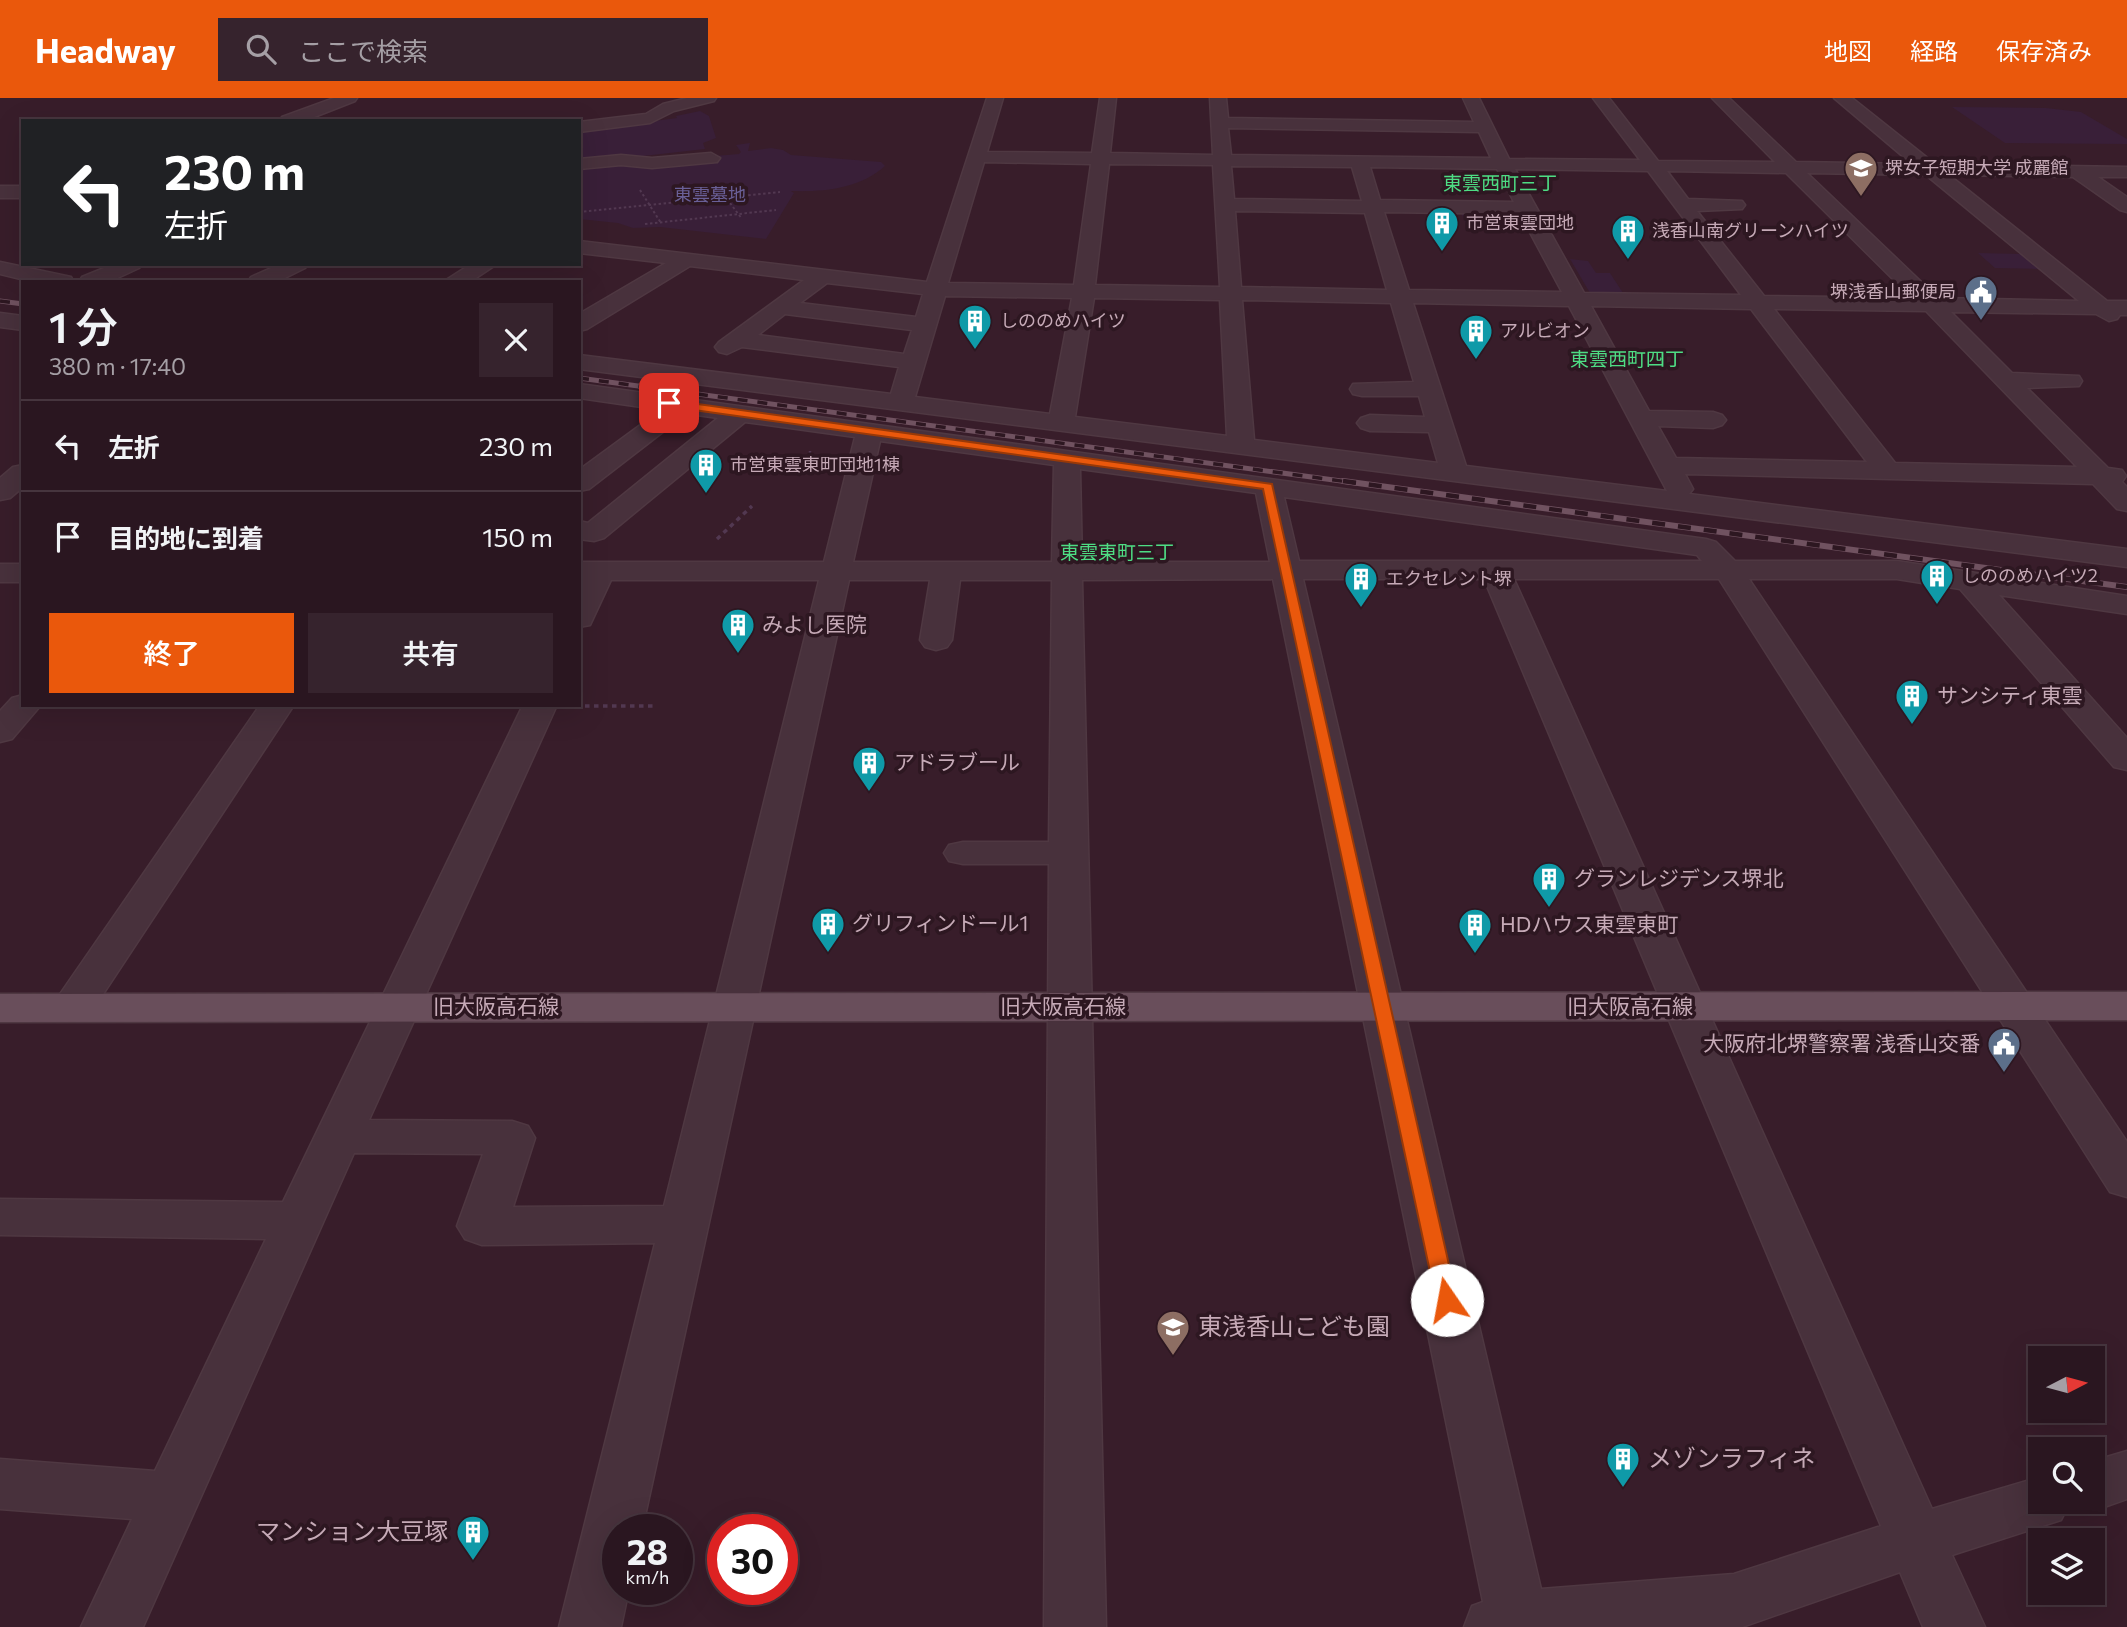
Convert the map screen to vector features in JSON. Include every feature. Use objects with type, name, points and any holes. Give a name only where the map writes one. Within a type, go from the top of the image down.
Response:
[{"type":"main road","name":"旧大阪高石線","points":[[0,1008],[2127,1006]]},
{"type":"street","points":[[294,119],[348,98]]},
{"type":"street","points":[[581,127],[650,118],[688,100],[708,98]]},
{"type":"street","points":[[900,404],[995,98]]},
{"type":"street","points":[[1075,1627],[1068,571],[1064,442],[1108,98]]},
{"type":"street","points":[[1471,98],[1502,162],[1687,503]]},
{"type":"street","points":[[1601,98],[1887,471]]},
{"type":"street","points":[[1720,98],[1932,305],[2127,503]]},
{"type":"street","points":[[1842,98],[2127,328]]},
{"type":"street","points":[[1219,110],[1308,109]]},
{"type":"street","points":[[1219,110],[1485,127]]},
{"type":"street","points":[[1219,110],[1228,175],[1225,205],[1241,447]]},
{"type":"street","points":[[977,157],[1100,159],[1228,175],[1359,162],[2127,172]]},
{"type":"street","points":[[581,164],[621,160],[652,163],[704,159]]},
{"type":"street","points":[[1359,162],[1455,474]]},
{"type":"street","points":[[2077,172],[2127,206]]},
{"type":"street","points":[[1340,183],[1366,184]]},
{"type":"street","points":[[1491,188],[1516,188]]},
{"type":"street","points":[[0,192],[21,192]]},
{"type":"street","points":[[1225,205],[1527,208]]},
{"type":"street","points":[[1682,205],[1735,205]]},
{"type":"street","points":[[581,247],[936,289],[2127,308]]},
{"type":"street","points":[[581,323],[686,260]]},
{"type":"street","points":[[95,280],[127,266]]},
{"type":"street","points":[[263,280],[294,266]]},
{"type":"street","points":[[458,280],[483,266]]},
{"type":"street","points":[[0,268],[54,280]]},
{"type":"street","points":[[686,376],[824,275]]},
{"type":"street","points":[[780,307],[924,325]]},
{"type":"street","points":[[737,339],[914,362]]},
{"type":"street","points":[[607,366],[637,346]]},
{"type":"street","points":[[581,362],[900,404],[1268,487],[1706,548],[1729,572],[2127,1180]]},
{"type":"street","points":[[2006,380],[2070,381]]},
{"type":"street","points":[[1362,388],[1429,389]]},
{"type":"street","points":[[581,391],[869,431],[1064,442],[1241,447],[2127,558]]},
{"type":"street","points":[[581,412],[718,432]]},
{"type":"street","points":[[581,530],[594,532],[740,413]]},
{"type":"street","points":[[1641,418],[1713,420]]},
{"type":"street","points":[[581,482],[659,423]]},
{"type":"street","points":[[1370,423],[1440,425]]},
{"type":"street","points":[[590,1627],[869,431]]},
{"type":"street","points":[[1666,466],[2127,476]]},
{"type":"street","points":[[0,492],[21,474]]},
{"type":"street","points":[[1268,487],[1382,1007],[1509,1624],[1734,1602],[1916,1540],[2028,1506]]},
{"type":"street","points":[[581,609],[590,570],[1896,570],[2115,603],[2127,626]]},
{"type":"street","points":[[936,640],[946,571]]},
{"type":"street","points":[[1496,572],[1954,1627]]},
{"type":"street","points":[[0,573],[21,573]]},
{"type":"street","points":[[1970,581],[2127,759]]},
{"type":"street","points":[[0,732],[22,707]]},
{"type":"street","points":[[73,1007],[276,707]]},
{"type":"street","points":[[112,1627],[540,707]]},
{"type":"street","points":[[963,853],[1068,853]]},
{"type":"street","points":[[339,1136],[512,1138],[482,1226],[684,1224]]},
{"type":"street","points":[[0,1217],[300,1221]]},
{"type":"street","points":[[2105,1482],[2127,1475]]},
{"type":"street","points":[[0,1484],[171,1497]]},
{"type":"path","points":[[704,159],[725,198],[742,219]]},
{"type":"path","points":[[581,212],[780,192]]},
{"type":"path","points":[[634,225],[776,210]]},
{"type":"path","points":[[581,706],[654,706]]},
{"type":"green space","points":[[1952,107],[2046,108],[2081,112],[2127,139],[2127,144],[2005,143]]},
{"type":"green space","name":"東雲墓地","points":[[700,111],[709,116],[716,138],[703,143],[705,149],[634,157],[654,161],[739,154],[741,152],[736,145],[750,143],[748,151],[771,148],[791,155],[881,162],[885,166],[864,180],[841,188],[791,191],[794,193],[766,239],[660,227],[633,228],[618,223],[581,219],[581,131],[677,118],[676,116]]},
{"type":"green space","points":[[1460,210],[1516,213],[1524,226],[1499,226],[1501,230],[1468,229]]},
{"type":"green space","points":[[1978,253],[2022,254],[2040,269],[1995,268]]},
{"type":"green space","points":[[1570,259],[1588,261],[1596,273],[1610,273],[1623,293],[1590,293]]},
{"type":"railway","points":[[0,301],[21,304]]},
{"type":"railway","points":[[581,378],[1356,483]]},
{"type":"railway","points":[[1343,481],[2127,587]]},
{"type":"place","name":"堺女子短期大学 成麗館","points":[[1861,198]]},
{"type":"place","name":"市営東雲団地","points":[[1442,253]]},
{"type":"place","name":"浅香山南グリーンハイツ","points":[[1628,261]]},
{"type":"place","name":"堺浅香山郵便局","points":[[1981,322]]},
{"type":"place","name":"しののめハイツ","points":[[975,351]]},
{"type":"place","name":"アルビオン","points":[[1476,361]]},
{"type":"place","name":"市営東雲東町団地1棟","points":[[706,495]]},
{"type":"place","name":"しののめハイツ2","points":[[1937,606]]},
{"type":"place","name":"エクセレント堺","points":[[1361,609]]},
{"type":"place","name":"みよし医院","points":[[738,655]]},
{"type":"place","name":"サンシティ東雲","points":[[1912,726]]},
{"type":"place","name":"アドラブール","points":[[869,793]]},
{"type":"place","name":"グランレジデンス堺北","points":[[1549,909]]},
{"type":"place","name":"グリフィンドール1","points":[[828,954]]},
{"type":"place","name":"HDハウス東雲東町","points":[[1475,955]]},
{"type":"place","name":"大阪府北堺警察署 浅香山交番","points":[[2004,1074]]},
{"type":"place","name":"東浅香山こども園","points":[[1173,1357]]},
{"type":"place","name":"メゾンラフィネ","points":[[1623,1489]]},
{"type":"place","name":"マンション大豆塚","points":[[473,1562]]},
{"type":"district","name":"東雲西町三丁","points":[[1500,183]]},
{"type":"district","name":"東雲西町四丁","points":[[1627,359]]},
{"type":"district","name":"東雲東町三丁","points":[[1117,552]]},
{"type":"route","points":[[669,403],[1268,487],[1447,1300]]}]
